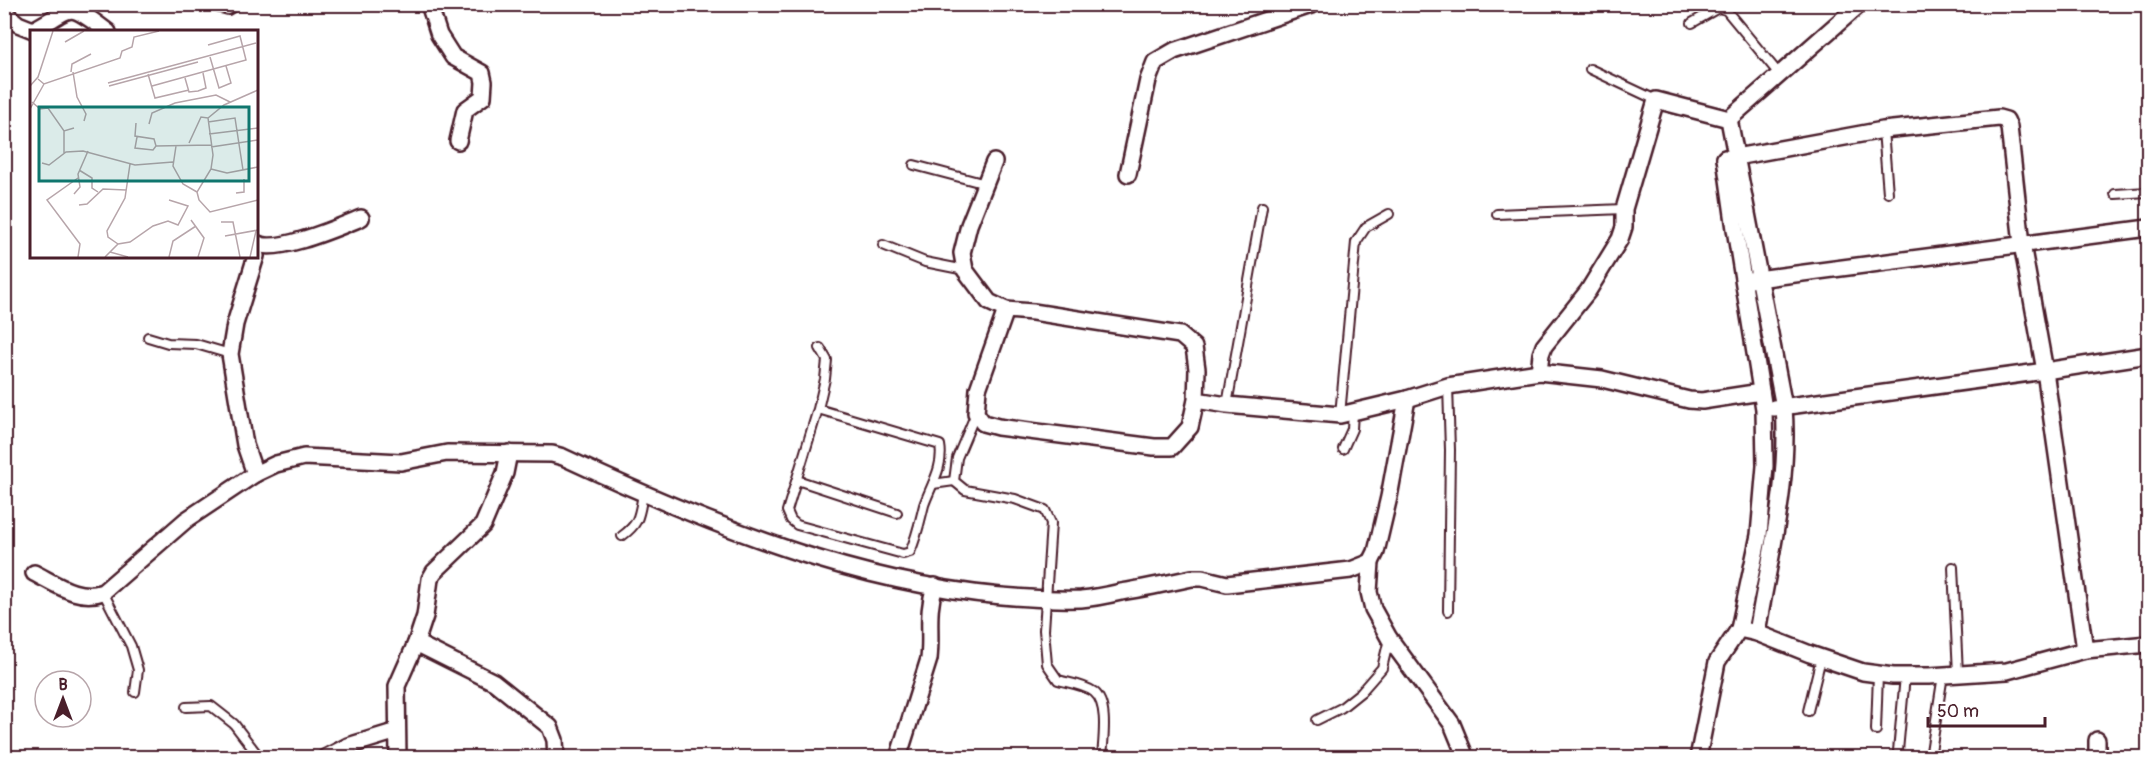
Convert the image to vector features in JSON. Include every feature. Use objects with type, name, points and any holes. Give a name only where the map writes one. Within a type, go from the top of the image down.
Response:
[{"type":"street","points":[[429,4],[439,35],[453,57],[482,73],[484,82],[483,97],[465,110],[458,141]]},
{"type":"street","points":[[1128,174],[1148,80],[1155,62],[1174,51],[1314,4]]},
{"type":"street","points":[[1724,118],[1860,4]]},
{"type":"street","points":[[4,12],[18,24],[33,30],[60,11],[70,6],[79,7],[106,30]]},
{"type":"street","points":[[1539,372],[1544,346],[1588,291],[1620,239],[1624,227],[1624,209],[1656,100],[1724,118]]},
{"type":"street","points":[[1730,158],[1883,130],[1999,117],[2006,120],[2009,127],[2022,244],[2045,371],[2085,650]]},
{"type":"street","points":[[1698,758],[1717,663],[1739,629],[1759,534],[1765,466],[1764,409],[1751,280],[1724,118]]},
{"type":"street","points":[[994,162],[969,225],[962,254],[965,270],[989,302],[1006,310],[1033,312],[1180,335],[1194,347],[1197,369],[1196,400],[1190,427],[1172,447],[1154,447],[998,427],[983,423],[976,413],[978,389],[1006,310]]},
{"type":"street","points":[[258,250],[322,234],[361,218]]},
{"type":"street","points":[[1751,280],[2148,228]]},
{"type":"street","points":[[255,258],[235,324],[230,354],[245,446],[255,474]]},
{"type":"street","points":[[1751,280],[1784,407],[1785,436],[1776,536],[1757,633]]},
{"type":"street","points":[[1764,409],[2148,355]]},
{"type":"street","points":[[1196,400],[1227,405],[1346,413],[1407,399],[1448,386],[1539,372],[1594,378],[1689,400],[1702,401],[1761,392]]},
{"type":"street","points":[[1407,399],[1389,497],[1376,552],[1371,562],[1369,592],[1373,609],[1389,638],[1452,724],[1466,758]]},
{"type":"street","points":[[34,573],[78,595],[93,595],[103,592],[186,520],[255,474],[276,464],[304,457],[401,462],[447,453],[552,454],[643,494],[778,545],[859,571],[984,594],[1089,598],[1192,578],[1227,584],[1351,570],[1371,562]]},
{"type":"street","points":[[398,758],[397,686],[425,616],[430,579],[434,572],[483,525],[505,473],[509,453]]},
{"type":"street","points":[[1759,534],[1776,536]]},
{"type":"street","points":[[898,758],[929,659],[931,646],[929,608],[935,586]]},
{"type":"street","points":[[1739,629],[1757,633],[1863,672],[1905,676],[2007,671],[2085,650],[2148,644]]},
{"type":"street","points":[[416,643],[494,682],[550,727],[555,740],[556,758]]},
{"type":"street","points":[[325,758],[348,746],[397,731]]},
{"type":"street","points":[[2097,740],[2097,758]]},
{"type":"lane","points":[[204,4],[228,10],[238,4]]},
{"type":"lane","points":[[1692,22],[1718,8],[1726,10],[1779,74]]},
{"type":"lane","points":[[1590,69],[1656,100]]},
{"type":"lane","points":[[1883,130],[1888,193]]},
{"type":"lane","points":[[914,165],[986,184]]},
{"type":"lane","points":[[2115,194],[2148,192]]},
{"type":"lane","points":[[1227,405],[1262,207]]},
{"type":"lane","points":[[1497,214],[1624,209]]},
{"type":"lane","points":[[1343,449],[1352,429],[1346,413],[1356,242],[1366,227],[1389,214]]},
{"type":"lane","points":[[883,246],[925,262],[965,270]]},
{"type":"lane","points":[[148,337],[168,343],[196,344],[230,354]]},
{"type":"lane","points":[[818,409],[940,446],[942,455],[910,552],[903,554],[797,525],[790,520],[787,511],[818,409],[827,360],[820,348]]},
{"type":"lane","points":[[1448,386],[1450,450],[1448,611]]},
{"type":"lane","points":[[954,481],[957,458],[976,413]]},
{"type":"lane","points":[[797,480],[897,513]]},
{"type":"lane","points":[[933,484],[954,481]]},
{"type":"lane","points":[[954,481],[964,490],[1014,499],[1045,510],[1051,523],[1044,630],[1047,663],[1058,680],[1095,692],[1103,705],[1102,758]]},
{"type":"lane","points":[[622,536],[634,527],[640,512],[643,494]]},
{"type":"lane","points":[[1930,758],[1951,674],[1953,567]]},
{"type":"lane","points":[[103,592],[131,646],[138,670],[135,692]]},
{"type":"lane","points":[[1317,720],[1341,708],[1368,684],[1382,668],[1389,638]]},
{"type":"lane","points":[[1808,711],[1821,658]]},
{"type":"lane","points":[[1876,730],[1878,674]]},
{"type":"lane","points":[[1898,751],[1905,676]]},
{"type":"lane","points":[[186,707],[211,706],[234,724],[260,758]]}]
